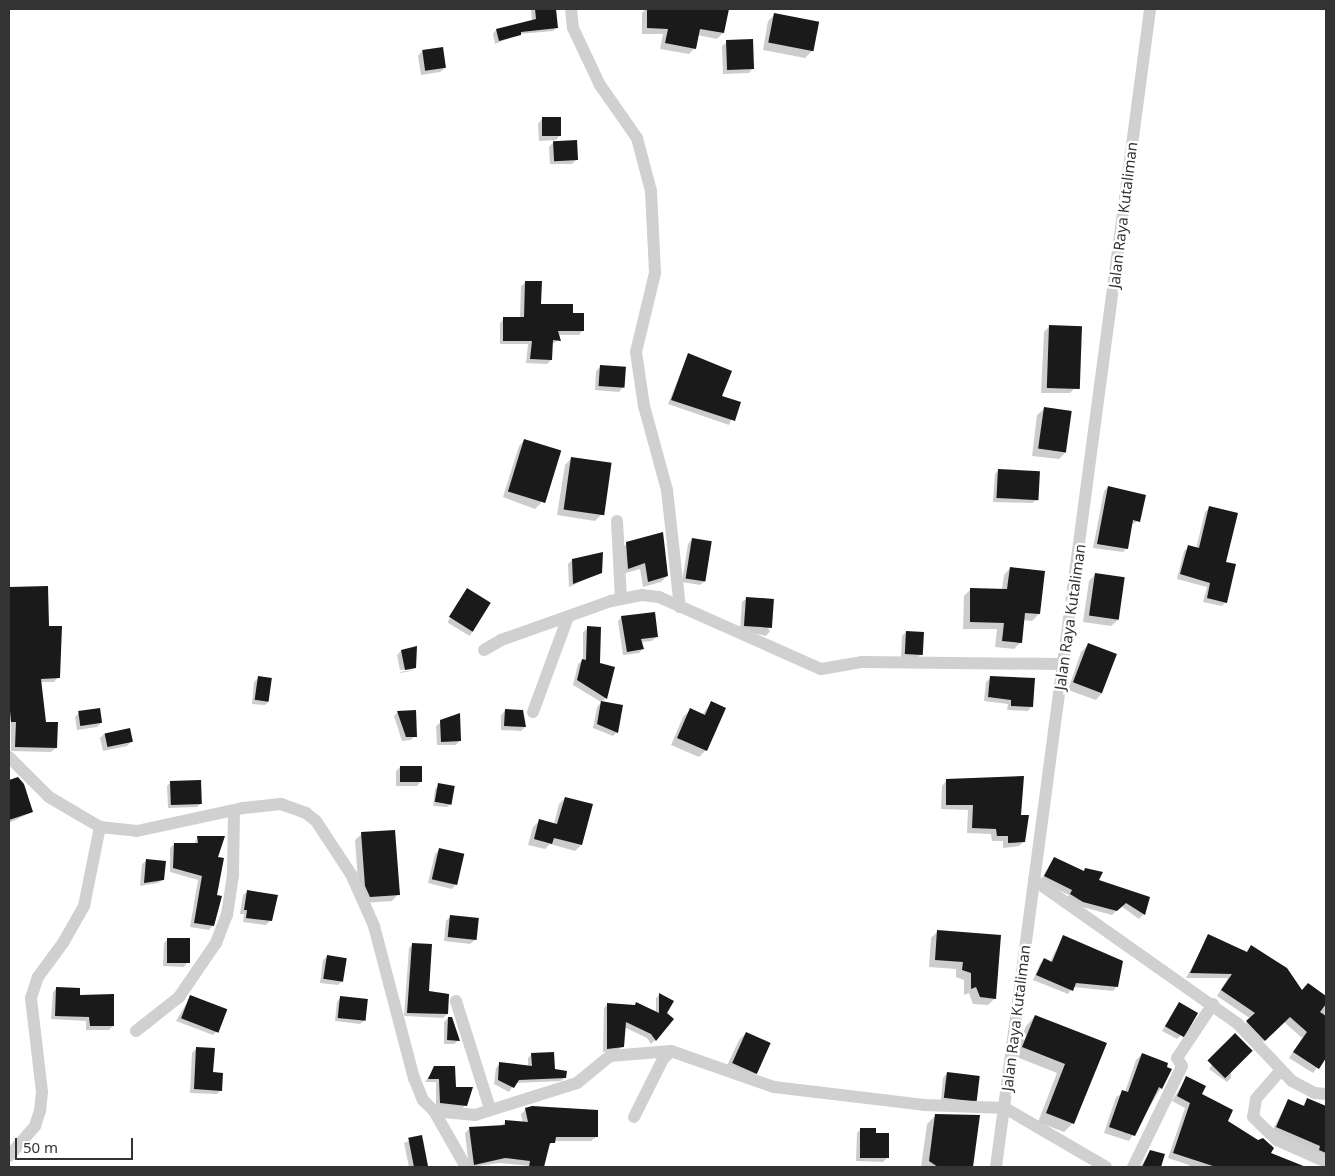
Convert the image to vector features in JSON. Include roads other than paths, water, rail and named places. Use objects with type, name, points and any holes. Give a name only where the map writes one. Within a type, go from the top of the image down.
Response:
[{"type":"street","points":[[571,9],[573,28],[600,85],[637,138],[651,191],[655,273],[636,352],[644,406],[667,490],[680,607]]},
{"type":"street","name":"Jalan Raya Kutaliman","points":[[1106,1167],[1005,1108],[1150,9]]},
{"type":"street","points":[[617,521],[621,599]]},
{"type":"street","points":[[484,650],[501,640],[621,599],[642,595],[659,597],[821,669],[862,662],[1064,664]]},
{"type":"street","points":[[533,712],[568,617]]},
{"type":"street","points":[[9,757],[49,796],[100,827],[137,831],[264,805],[293,807],[316,821],[351,874],[374,926],[414,1078],[423,1100],[434,1111],[466,1167]]},
{"type":"street","points":[[136,1031],[179,997],[216,943],[227,915],[233,875],[234,812]]},
{"type":"street","points":[[9,1156],[35,1126],[40,1111],[42,1092],[31,998],[38,978],[63,943],[84,906],[100,827]]},
{"type":"street","points":[[1034,880],[1130,950],[1213,1004],[1237,1023],[1292,1081],[1314,1093],[1326,1094]]},
{"type":"street","points":[[456,1001],[490,1109]]},
{"type":"street","points":[[1132,1167],[1182,1066],[1177,1058],[1213,1004]]},
{"type":"street","points":[[434,1111],[475,1115],[577,1083],[610,1056],[671,1051],[774,1087],[924,1105],[1005,1108],[996,1167]]},
{"type":"street","points":[[634,1117],[663,1060],[671,1051]]},
{"type":"street","points":[[1281,1070],[1256,1099],[1253,1117],[1277,1140],[1326,1162]]}]
